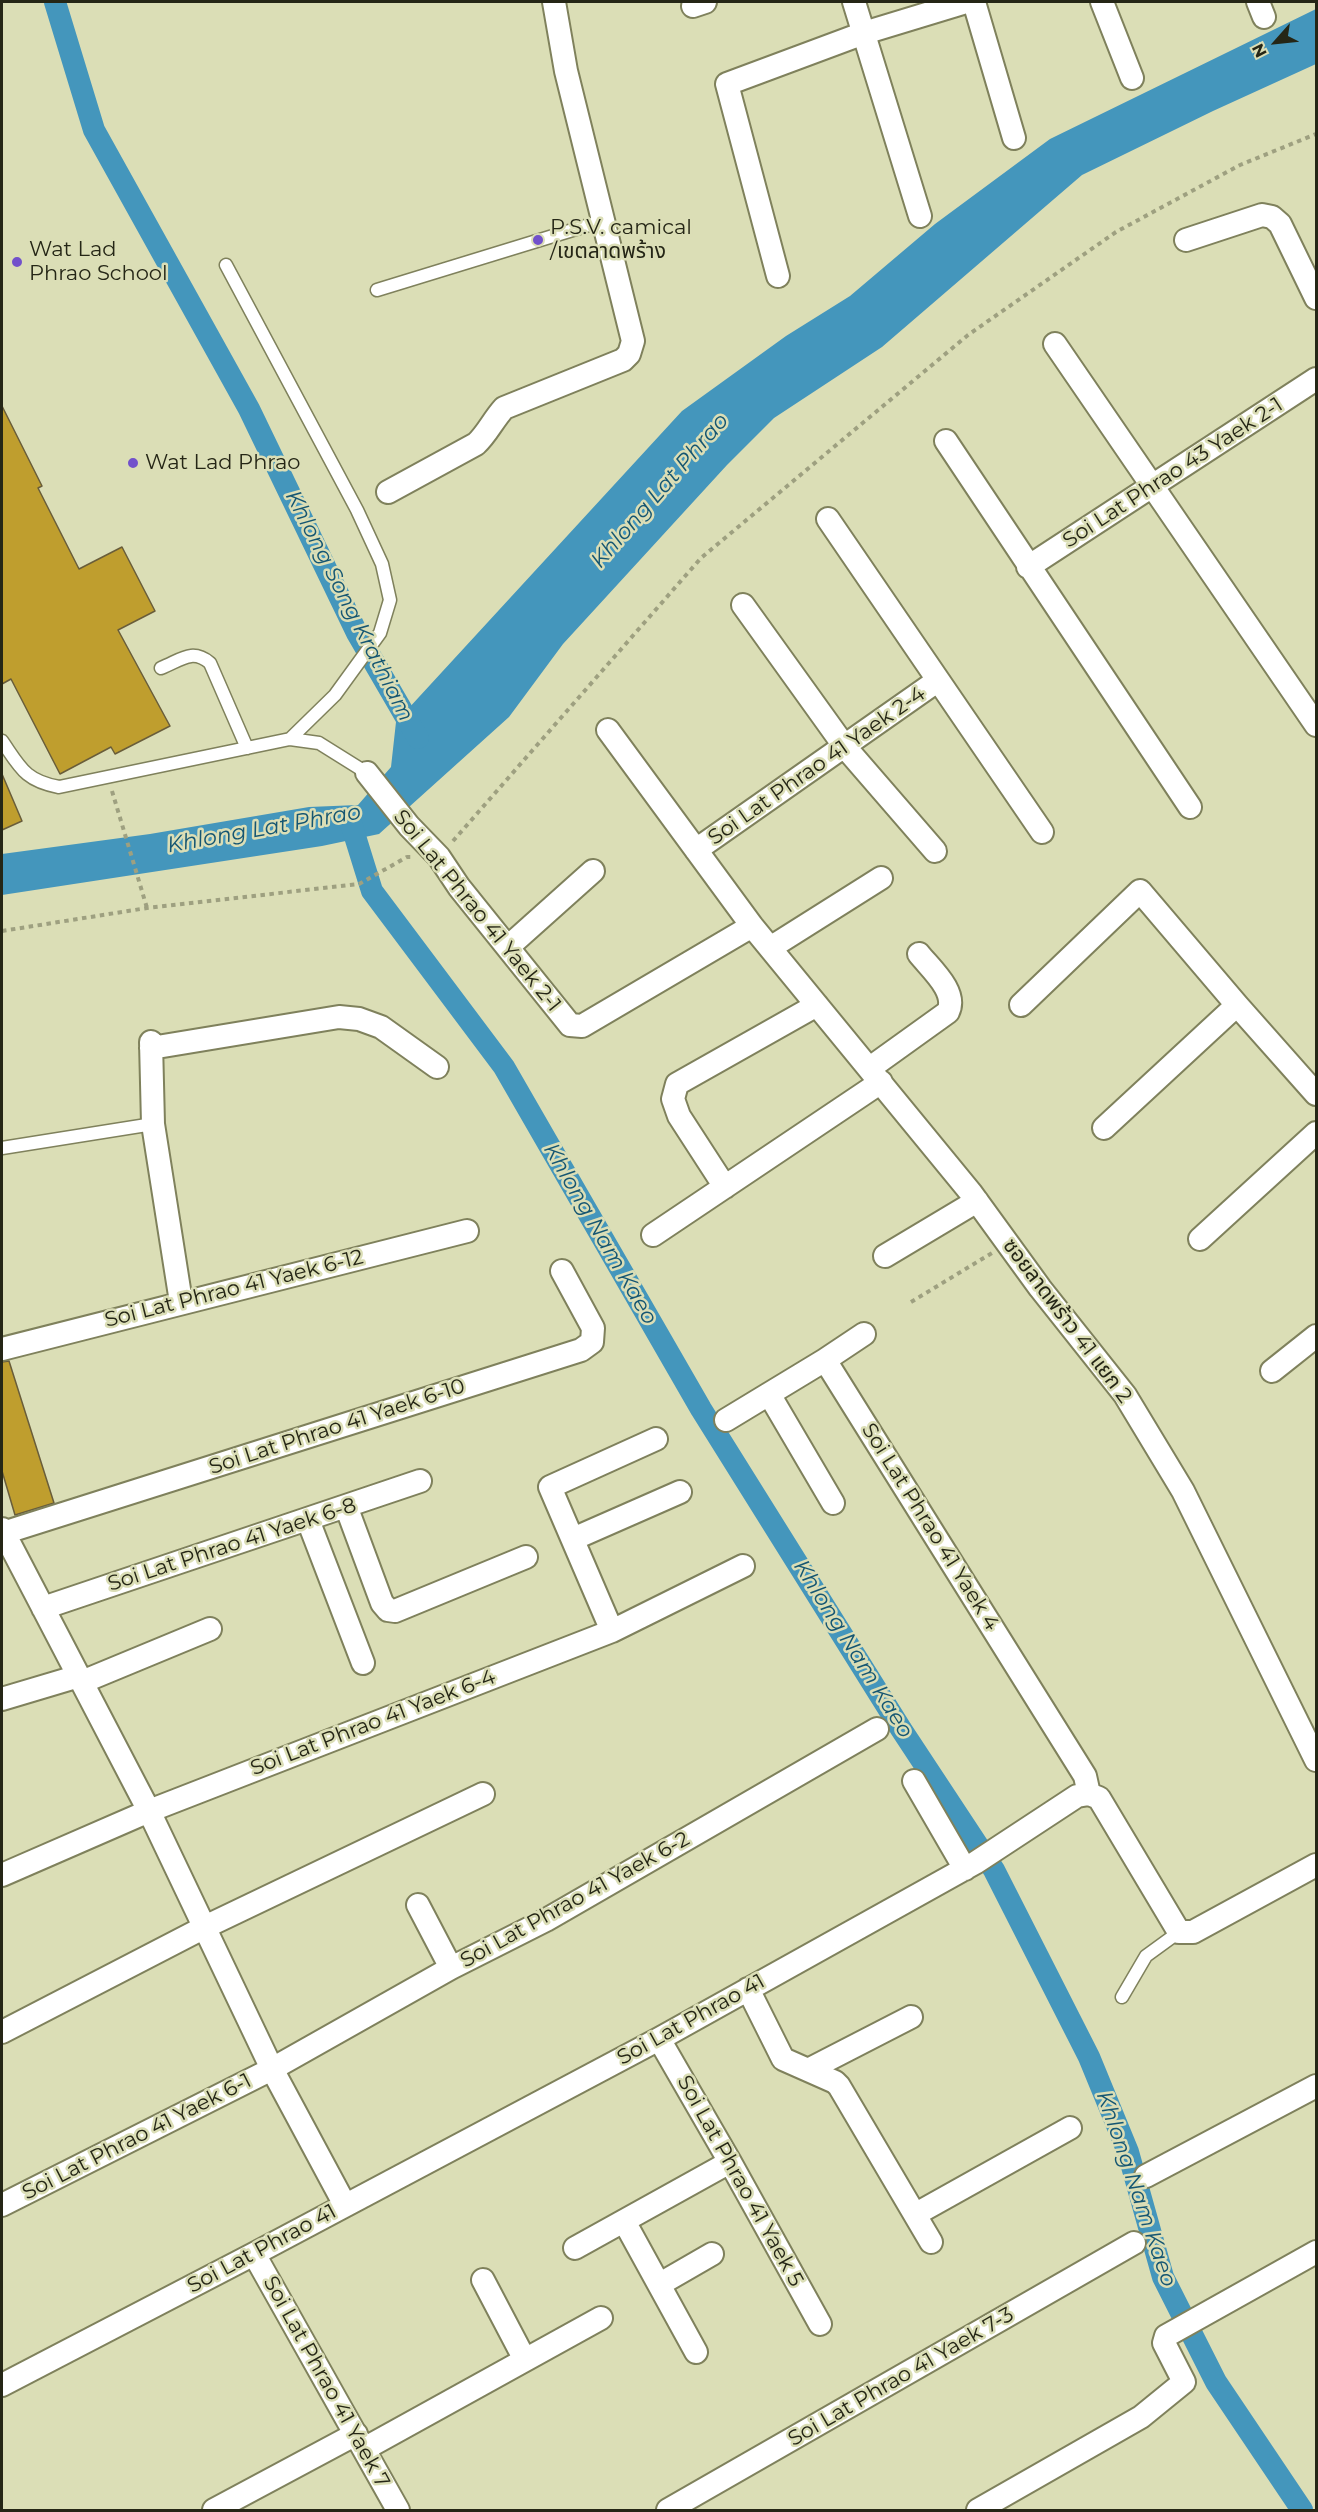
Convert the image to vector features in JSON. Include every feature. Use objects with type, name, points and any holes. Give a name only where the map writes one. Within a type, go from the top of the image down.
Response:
[{"type":"street","points":[[388,492],[476,444],[485,436],[492,422],[504,408],[622,360],[629,354],[633,341],[566,71],[554,2]]},
{"type":"street","points":[[854,2],[920,216]]},
{"type":"street","points":[[778,276],[727,84],[937,6],[966,2]]},
{"type":"street","points":[[974,2],[1014,138]]},
{"type":"street","points":[[1102,2],[1132,78]]},
{"type":"street","points":[[1186,240],[1262,215],[1272,217],[1280,224],[1317,298]]},
{"type":"street","points":[[1055,344],[1316,725]]},
{"type":"street","name":"Soi Lat Phrao 43 Yaek 2-1","points":[[1029,567],[1317,378]]},
{"type":"street","points":[[946,441],[1190,807]]},
{"type":"street","points":[[828,519],[1042,832]]},
{"type":"street","points":[[744,605],[845,747],[935,851]]},
{"type":"street","name":"Soi Lat Phrao 41 Yaek 2-4","points":[[696,850],[937,681]]},
{"type":"street","name":"ซอยลาดพร้าว 41 แยก 2","points":[[608,730],[752,926],[977,1201],[1125,1395],[1177,1481],[1317,1760]]},
{"type":"street","name":"Soi Lat Phrao 41 Yaek 2-1","points":[[367,773],[409,826],[439,857],[459,887],[570,1025],[582,1026],[752,926]]},
{"type":"street","points":[[508,947],[593,872]]},
{"type":"street","points":[[770,948],[881,878]]},
{"type":"street","points":[[1021,1005],[1140,891],[1237,1005],[1317,1094]]},
{"type":"street","points":[[653,1235],[725,1187],[876,1075],[948,1012],[952,1004],[951,994],[919,954]]},
{"type":"street","points":[[725,1187],[679,1116],[673,1099],[677,1084],[817,1005]]},
{"type":"street","points":[[1104,1128],[1237,1005]]},
{"type":"street","points":[[181,1302],[153,1124],[151,1045],[339,1017],[358,1019],[381,1027],[437,1067]]},
{"type":"street","points":[[1200,1239],[1317,1133]]},
{"type":"street","points":[[885,1256],[977,1201]]},
{"type":"street","name":"Soi Lat Phrao 41 Yaek 6-12","points":[[2,1349],[467,1231]]},
{"type":"street","name":"Soi Lat Phrao 41 Yaek 6-10","points":[[2,1531],[581,1350],[592,1342],[593,1328],[562,1270]]},
{"type":"street","points":[[726,1420],[864,1334]]},
{"type":"street","points":[[1272,1371],[1317,1336]]},
{"type":"street","name":"Soi Lat Phrao 41 Yaek 4","points":[[825,1360],[1085,1776],[1089,1794]]},
{"type":"street","points":[[770,1394],[833,1503]]},
{"type":"street","points":[[612,1630],[550,1487],[656,1439]]},
{"type":"street","name":"Soi Lat Phrao 41 Yaek 6-8","points":[[43,1608],[420,1481]]},
{"type":"street","points":[[573,1539],[680,1492]]},
{"type":"street","points":[[346,1506],[382,1603],[388,1610],[394,1611],[526,1557]]},
{"type":"street","points":[[309,1520],[363,1664]]},
{"type":"street","points":[[2,1531],[149,1811],[272,2069],[345,2205]]},
{"type":"street","name":"Soi Lat Phrao 41 Yaek 6-4","points":[[2,1875],[149,1811],[612,1630],[743,1566]]},
{"type":"street","points":[[2,1699],[80,1679],[210,1629]]},
{"type":"street","name":"Soi Lat Phrao 41 Yaek 6-2","points":[[272,2069],[451,1968],[546,1920],[877,1729]]},
{"type":"street","points":[[914,1781],[970,1866]]},
{"type":"street","points":[[2,2032],[205,1927],[483,1794]]},
{"type":"street","points":[[1089,1794],[1100,1798],[1179,1932],[1194,1932],[1317,1865]]},
{"type":"street","name":"Soi Lat Phrao 41","points":[[2,2385],[255,2254],[658,2039],[970,1866],[1077,1796],[1089,1794]]},
{"type":"street","points":[[418,1905],[451,1968]]},
{"type":"street","points":[[748,1989],[780,2056],[839,2086],[931,2242]]},
{"type":"street","points":[[808,2070],[911,2017]]},
{"type":"street","name":"Soi Lat Phrao 41 Yaek 5","points":[[658,2039],[730,2162],[820,2324]]},
{"type":"street","name":"Soi Lat Phrao 41 Yaek 6-1","points":[[2,2205],[272,2069]]},
{"type":"street","points":[[1146,2176],[1317,2086]]},
{"type":"street","points":[[916,2214],[1070,2128]]},
{"type":"street","points":[[575,2248],[730,2162]]},
{"type":"street","points":[[624,2221],[696,2352]]},
{"type":"street","name":"Soi Lat Phrao 41 Yaek 7-3","points":[[668,2511],[1134,2243]]},
{"type":"street","points":[[978,2511],[1141,2417],[1183,2385],[1184,2382],[1164,2343],[1166,2336],[1317,2252]]},
{"type":"street","name":"Soi Lat Phrao 41 Yaek 7","points":[[255,2254],[398,2511]]},
{"type":"street","points":[[660,2284],[712,2254]]},
{"type":"street","points":[[483,2280],[525,2360]]},
{"type":"street","points":[[214,2511],[525,2360],[602,2318]]},
{"type":"lane","points":[[377,290],[602,221]]},
{"type":"lane","points":[[226,265],[357,510],[382,564],[390,600],[380,633],[336,695],[290,739]]},
{"type":"lane","points":[[161,668],[192,655],[201,656],[210,663],[247,748]]},
{"type":"lane","points":[[2,741],[27,776],[43,784],[59,787],[290,739],[319,743],[367,773]]},
{"type":"lane","points":[[2,1148],[153,1124]]},
{"type":"lane","points":[[1122,1997],[1146,1956],[1179,1932]]},
{"type":"path","points":[[2,931],[147,908],[359,884],[407,857],[439,857],[701,558],[968,335],[1116,231],[1240,165],[1317,134]]},
{"type":"path","points":[[109,777],[118,816],[147,908]]},
{"type":"path","points":[[911,1302],[1008,1244]]},
{"type":"water","name":"Khlong Lat Phrao","points":[[1316,9],[1316,64],[1082,175],[882,347],[774,418],[727,465],[563,644],[509,717],[379,834],[322,846],[2,895],[2,854],[150,834],[309,807],[358,805],[391,767],[396,722],[682,411],[786,336],[850,296],[935,224],[1050,139]]},
{"type":"building","points":[[2,406],[42,486],[38,488],[79,569],[122,547],[155,611],[118,630],[170,726],[115,754],[111,747],[60,774],[11,679],[2,684]]},
{"type":"building","points":[[2,774],[22,821],[2,830]]},
{"type":"building","points":[[9,1361],[54,1503],[15,1515],[2,1471],[2,1362]]},
{"type":"waterway","name":"Khlong Song Krathiam","points":[[55,2],[94,130],[249,409],[357,633],[418,738]]},
{"type":"waterway","name":"Khlong Nam Kaeo","points":[[349,817],[372,891],[504,1067],[701,1409],[901,1729],[994,1870],[1089,2057],[1128,2152],[1163,2277],[1216,2382],[1302,2510]]},
{"type":"place","name":"P.S.V. camical /เขตลาดพร้าง","points":[[538,240]]},
{"type":"place","name":"Wat Lad Phrao School","points":[[17,262]]},
{"type":"place","name":"Wat Lad Phrao","points":[[133,463]]}]
